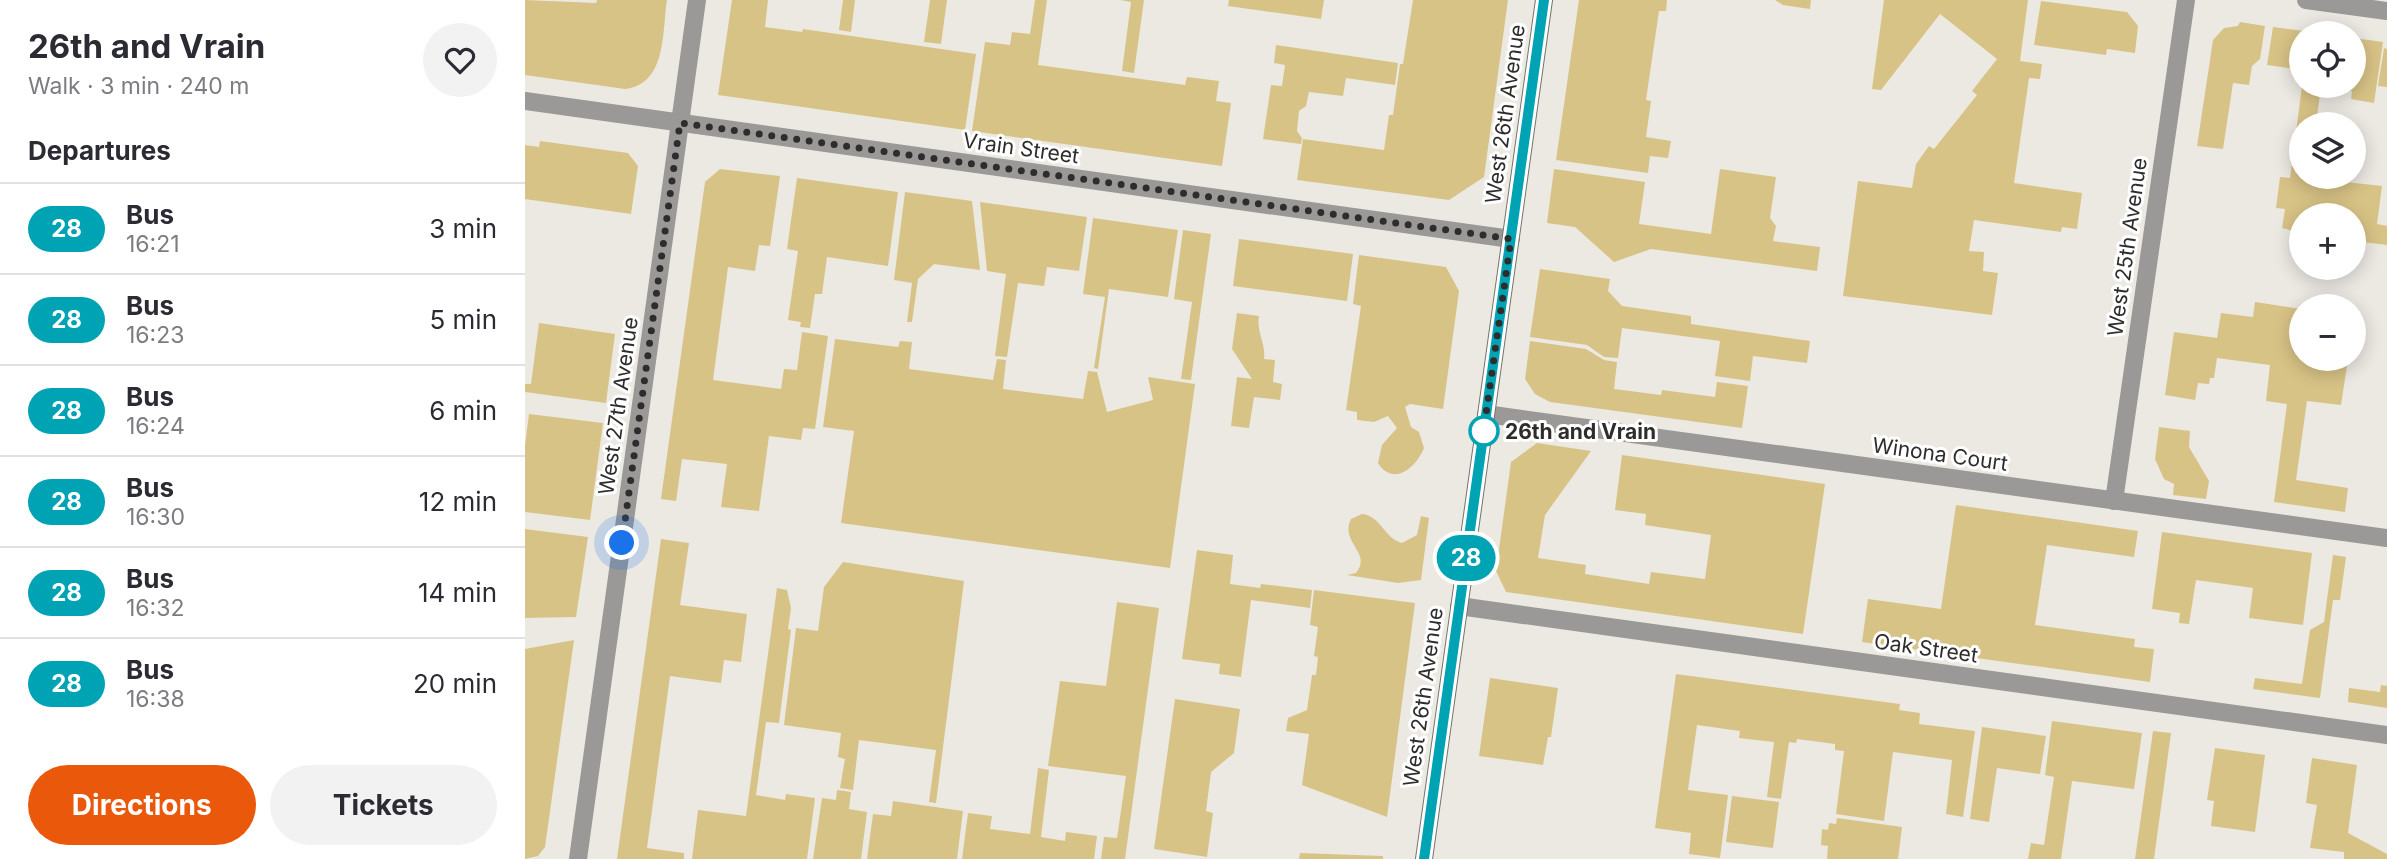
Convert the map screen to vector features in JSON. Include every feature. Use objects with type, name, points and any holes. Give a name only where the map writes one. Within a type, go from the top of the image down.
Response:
[{"type":"street","name":"West 27th Avenue","points":[[578,859],[697,0]]},
{"type":"street","name":"West 26th Avenue","points":[[1423,859],[1544,0]]},
{"type":"street","name":"West 25th Avenue","points":[[2114,500],[2186,0]]},
{"type":"street","points":[[2306,0],[2387,11]]},
{"type":"street","name":"Vrain Street","points":[[525,102],[1511,239]]},
{"type":"street","name":"Winona Court","points":[[1486,414],[2387,538]]},
{"type":"street","name":"Oak Street","points":[[1459,606],[2387,735]]},
{"type":"shaded area","points":[[525,0],[596,3],[597,0],[667,0],[663,41],[655,67],[649,77],[639,85],[625,89],[525,75]]},
{"type":"shaded area","points":[[732,0],[768,0],[765,27],[802,32],[803,29],[976,54],[965,130],[718,95]]},
{"type":"shaded area","points":[[843,0],[855,0],[851,32],[839,30]]},
{"type":"shaded area","points":[[930,0],[947,0],[941,44],[924,42]]},
{"type":"shaded area","points":[[1035,0],[1047,0],[1038,65],[1185,85],[1187,77],[1219,81],[1216,101],[1231,103],[1222,166],[972,131],[985,42],[1010,45],[1012,32],[1030,34]]},
{"type":"shaded area","points":[[1120,0],[1144,0],[1134,73],[1122,71],[1131,2]]},
{"type":"shaded area","points":[[1229,0],[1324,0],[1321,19],[1228,6]]},
{"type":"shaded area","points":[[1413,0],[1508,0],[1484,177],[1449,200],[1297,180],[1303,139],[1384,150],[1389,115],[1393,115],[1400,64],[1403,64]]},
{"type":"shaded area","points":[[1579,0],[1667,0],[1666,11],[1659,11],[1646,100],[1651,101],[1646,137],[1671,141],[1668,158],[1650,156],[1648,173],[1556,160]]},
{"type":"shaded area","points":[[1775,0],[1811,0],[1810,9],[1783,5]]},
{"type":"shaded area","points":[[1884,0],[2028,0],[2020,61],[2042,64],[2040,79],[2029,78],[2014,183],[2082,193],[2077,229],[2062,227],[2061,232],[1974,220],[1969,251],[1984,252],[1983,271],[1998,273],[1992,315],[1843,296],[1858,181],[1912,188],[1916,164],[1929,146],[1934,149],[1977,95],[1972,91],[1997,59],[1940,14],[1881,90],[1872,89]]},
{"type":"shaded area","points":[[2041,1],[2127,12],[2138,26],[2135,53],[2107,49],[2106,55],[2034,45]]},
{"type":"shaded area","points":[[2240,22],[2265,26],[2260,59],[2252,66],[2249,85],[2233,83],[2223,149],[2197,146],[2213,40],[2224,28],[2238,26]]},
{"type":"shaded area","points":[[2273,27],[2289,29],[2289,68],[2267,65]]},
{"type":"shaded area","points":[[2366,40],[2383,42],[2374,103],[2351,99],[2366,98]]},
{"type":"shaded area","points":[[1276,45],[1398,63],[1395,85],[1346,78],[1343,96],[1309,92],[1306,106],[1299,111],[1297,131],[1302,138],[1301,144],[1263,139],[1271,85],[1282,86],[1285,65],[1274,63]]},
{"type":"shaded area","points":[[2384,48],[2387,49],[2387,87],[2378,86]]},
{"type":"shaded area","points":[[2300,98],[2320,98],[2318,112],[2299,112]]},
{"type":"shaded area","points":[[540,141],[628,153],[638,166],[631,214],[525,199],[525,145],[539,147]]},
{"type":"shaded area","points":[[720,169],[780,176],[770,246],[759,245],[755,271],[728,267],[713,380],[781,389],[784,369],[797,370],[802,332],[828,336],[815,429],[803,428],[801,440],[769,436],[759,511],[721,507],[727,464],[682,459],[676,501],[661,499],[705,182]]},
{"type":"shaded area","points":[[1554,169],[1645,182],[1639,224],[1711,234],[1720,169],[1776,177],[1770,218],[1776,226],[1773,241],[1820,247],[1817,271],[1651,249],[1614,262],[1575,227],[1547,223]]},
{"type":"shaded area","points":[[2280,177],[2289,178],[2289,189],[2366,189],[2366,184],[2382,186],[2377,224],[2387,226],[2387,245],[2366,242],[2366,203],[2289,203],[2289,230],[2282,228],[2285,209],[2276,208]]},
{"type":"shaded area","points":[[797,178],[898,192],[888,266],[827,257],[822,294],[815,294],[810,328],[800,327],[801,322],[788,320],[798,251],[787,249]]},
{"type":"shaded area","points":[[905,192],[972,201],[980,270],[934,264],[918,279],[912,322],[907,322],[912,283],[894,280]]},
{"type":"shaded area","points":[[980,202],[1087,217],[1079,271],[1047,267],[1044,286],[1018,283],[1007,357],[995,356],[1006,274],[987,271]]},
{"type":"shaded area","points":[[1093,218],[1178,230],[1168,297],[1109,289],[1098,369],[1094,368],[1105,297],[1083,294]]},
{"type":"shaded area","points":[[1183,230],[1211,234],[1191,380],[1181,379],[1192,302],[1174,299]]},
{"type":"shaded area","points":[[1239,239],[1353,254],[1347,301],[1233,286]]},
{"type":"shaded area","points":[[1359,255],[1446,267],[1459,291],[1443,409],[1410,404],[1405,407],[1411,427],[1419,432],[1424,448],[1410,468],[1397,474],[1390,474],[1378,463],[1382,445],[1397,428],[1388,416],[1374,422],[1357,420],[1357,412],[1346,410],[1361,306],[1353,304]]},
{"type":"shaded area","points":[[1540,269],[1610,279],[1608,291],[1622,306],[1691,316],[1691,324],[1810,341],[1807,363],[1753,356],[1750,381],[1715,376],[1720,341],[1622,328],[1618,358],[1604,357],[1587,345],[1530,337]]},
{"type":"shaded area","points":[[2255,302],[2289,307],[2289,371],[2346,371],[2341,405],[2307,401],[2296,480],[2348,488],[2345,512],[2274,502],[2287,404],[2266,401],[2270,365],[2217,358],[2214,378],[2210,378],[2209,384],[2198,383],[2195,400],[2165,395],[2174,332],[2217,338],[2221,313],[2253,317]]},
{"type":"shaded area","points":[[1237,313],[1259,316],[1264,359],[1275,360],[1273,382],[1282,384],[1280,400],[1254,397],[1249,428],[1231,426],[1237,377],[1252,379],[1232,349]]},
{"type":"shaded area","points":[[539,323],[615,334],[606,403],[525,392],[525,384],[531,384]]},
{"type":"shaded area","points":[[835,339],[898,347],[900,341],[912,342],[909,369],[993,380],[997,359],[1006,360],[1003,389],[1083,399],[1088,371],[1097,372],[1107,412],[1153,400],[1148,377],[1195,384],[1170,568],[841,523],[854,431],[823,427]]},
{"type":"shaded area","points":[[1530,341],[1586,349],[1604,360],[1617,362],[1614,389],[1661,395],[1662,390],[1715,397],[1717,382],[1748,386],[1742,428],[1550,402],[1535,394],[1525,379]]},
{"type":"shaded area","points":[[529,414],[603,423],[590,520],[525,512],[525,445]]},
{"type":"shaded area","points":[[2159,427],[2190,431],[2189,447],[2209,481],[2206,499],[2173,495],[2174,484],[2164,479],[2155,459]]},
{"type":"shaded area","points":[[1537,443],[1591,451],[1545,515],[1538,558],[1586,565],[1585,574],[1649,584],[1651,572],[1705,579],[1711,535],[1645,525],[1646,514],[1615,510],[1622,455],[1825,484],[1803,634],[1506,592],[1496,571],[1511,462]]},
{"type":"shaded area","points":[[1956,505],[2138,531],[2134,557],[2047,545],[2035,625],[2135,639],[2134,647],[2154,649],[2150,682],[1862,642],[1868,599],[1941,609]]},
{"type":"shaded area","points":[[1362,514],[1374,519],[1391,537],[1402,543],[1417,535],[1421,516],[1429,518],[1421,580],[1398,583],[1347,575],[1356,573],[1361,559],[1348,527],[1351,519]]},
{"type":"shaded area","points":[[525,529],[588,537],[576,617],[525,618]]},
{"type":"shaded area","points":[[2162,532],[2312,553],[2303,625],[2249,618],[2253,588],[2196,580],[2189,624],[2179,623],[2180,613],[2152,609]]},
{"type":"shaded area","points":[[661,539],[689,543],[680,605],[747,614],[741,662],[724,660],[721,683],[670,676],[647,848],[684,853],[684,859],[617,859]]},
{"type":"shaded area","points":[[1197,550],[1233,555],[1230,584],[1260,588],[1261,584],[1312,590],[1310,608],[1251,600],[1241,677],[1219,674],[1220,664],[1182,659]]},
{"type":"shaded area","points":[[2333,555],[2346,557],[2340,600],[2333,600],[2320,698],[2253,689],[2255,678],[2302,684],[2310,630],[2324,622]]},
{"type":"shaded area","points":[[843,562],[964,581],[936,803],[929,802],[936,750],[859,740],[853,790],[840,788],[845,759],[838,757],[841,733],[784,725],[796,628],[818,631],[824,587]]},
{"type":"shaded area","points":[[777,588],[787,590],[791,608],[788,629],[791,630],[779,723],[766,722],[756,795],[785,800],[786,794],[815,798],[807,859],[692,859],[698,810],[746,816]]},
{"type":"shaded area","points":[[1314,590],[1415,603],[1387,817],[1302,785],[1309,734],[1286,731],[1288,718],[1307,710],[1312,675],[1316,675],[1318,657],[1314,656],[1318,627],[1310,625]]},
{"type":"shaded area","points":[[1117,602],[1159,608],[1125,859],[1101,859],[1104,837],[1117,838],[1126,776],[1048,766],[1060,681],[1106,686]]},
{"type":"shaded area","points":[[574,640],[545,847],[538,856],[525,859],[525,649]]},
{"type":"shaded area","points":[[1676,674],[1900,704],[1899,710],[1920,713],[1919,724],[1975,731],[1963,817],[1946,814],[1952,760],[1893,752],[1884,821],[1836,814],[1844,751],[1835,750],[1835,744],[1797,739],[1796,743],[1789,742],[1781,799],[1767,797],[1774,742],[1739,738],[1740,731],[1697,725],[1688,790],[1728,795],[1720,858],[1689,854],[1691,833],[1655,828]]},
{"type":"shaded area","points":[[1490,678],[1558,688],[1551,737],[1548,737],[1543,765],[1479,756]]},
{"type":"shaded area","points":[[2381,685],[2387,686],[2387,708],[2348,702],[2349,688],[2380,692]]},
{"type":"shaded area","points":[[1175,699],[1240,709],[1234,753],[1211,772],[1206,811],[1213,813],[1207,857],[1154,849]]},
{"type":"shaded area","points":[[2052,721],[2142,733],[2134,789],[2072,781],[2061,859],[2028,859],[2031,843],[2044,845],[2054,777],[2045,775]]},
{"type":"shaded area","points":[[1982,727],[2046,736],[2040,774],[1997,768],[1989,822],[1970,819]]},
{"type":"shaded area","points":[[2153,731],[2171,733],[2154,859],[2135,859]]},
{"type":"shaded area","points":[[2215,748],[2265,755],[2255,832],[2211,826],[2214,801],[2207,800]]},
{"type":"shaded area","points":[[2312,758],[2357,765],[2348,833],[2387,854],[2387,859],[2344,859],[2344,852],[2310,848],[2317,805],[2306,803]]},
{"type":"shaded area","points":[[1038,768],[1049,770],[1041,837],[1065,841],[1066,832],[1097,836],[1094,859],[962,859],[968,813],[992,816],[990,829],[1030,834]]},
{"type":"shaded area","points":[[837,790],[851,792],[849,809],[867,812],[861,859],[813,859],[822,798],[836,800]]},
{"type":"shaded area","points":[[1732,796],[1779,802],[1773,848],[1726,842]]},
{"type":"shaded area","points":[[893,801],[963,811],[957,859],[867,859],[873,814],[891,816]]},
{"type":"shaded area","points":[[1837,818],[1902,827],[1898,859],[1827,859],[1828,846],[1821,845],[1822,829],[1828,830],[1829,823],[1836,824]]},
{"type":"shaded area","points":[[1300,853],[1383,856],[1383,859],[1299,859]]},
{"type":"bus line","name":"28","points":[[1424,859],[1544,0]]},
{"type":"place","name":"26th and Vrain","points":[[1484,431]]},
{"type":"route","points":[[622,543],[680,123],[1511,239],[1482,442],[1484,431]]}]
